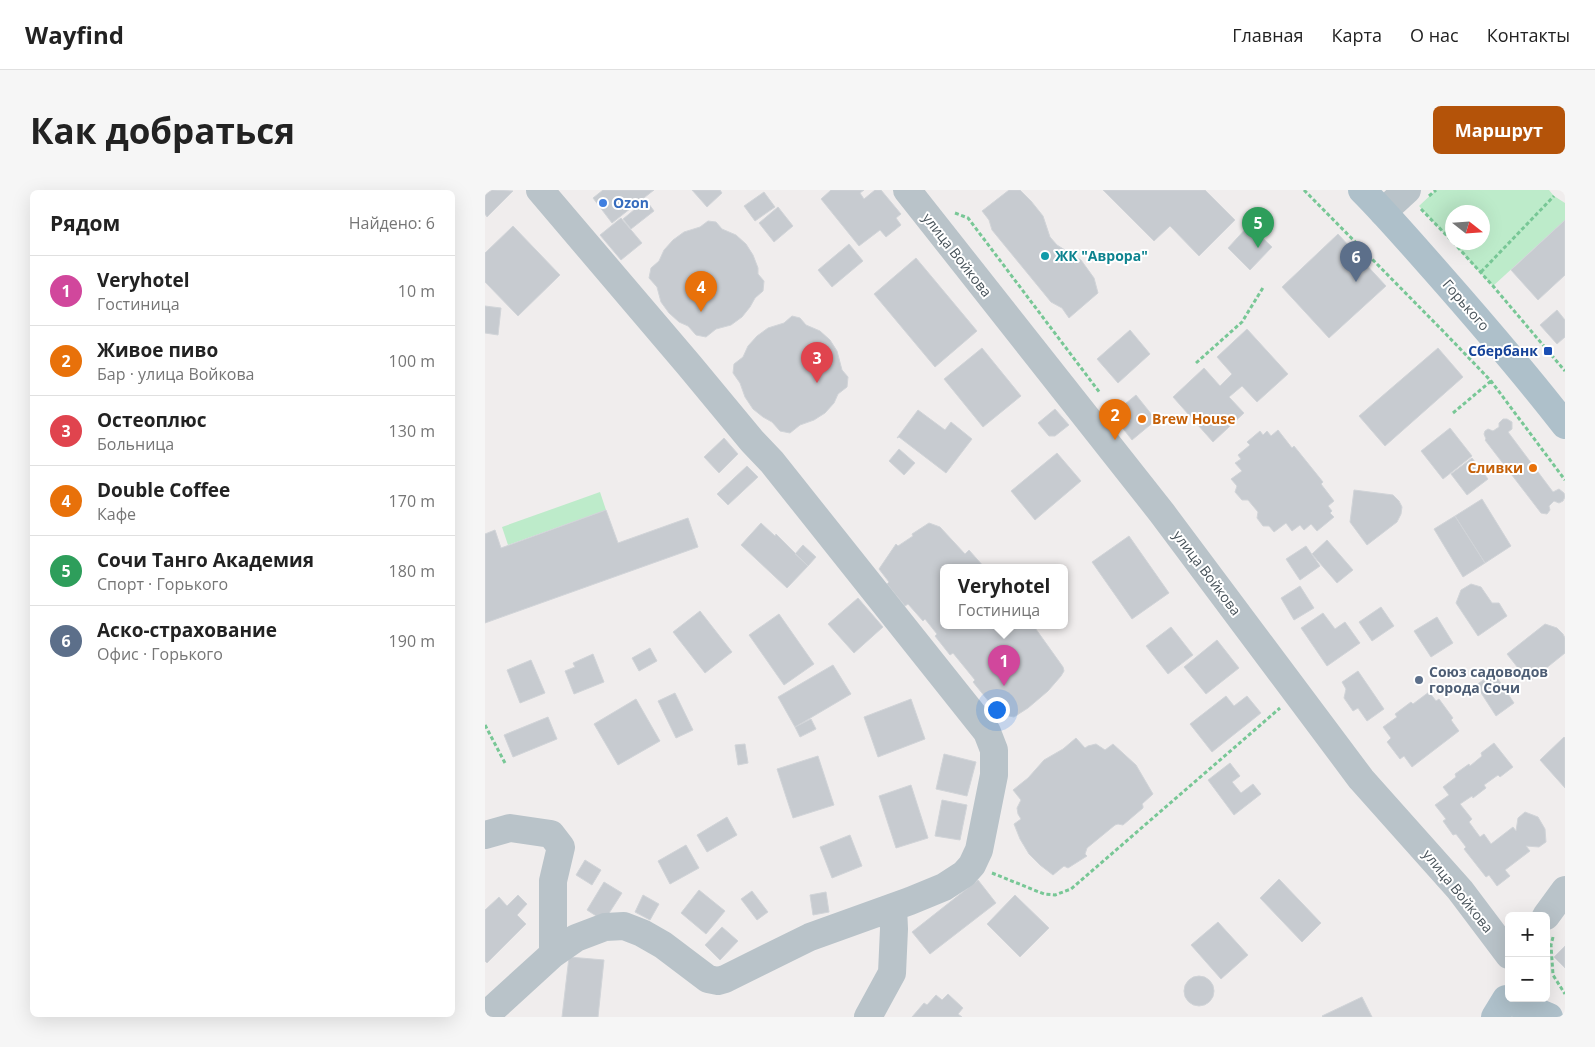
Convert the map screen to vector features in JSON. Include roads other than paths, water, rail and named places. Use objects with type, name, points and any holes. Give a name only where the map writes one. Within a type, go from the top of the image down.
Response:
[{"type":"main road","name":"Горького","points":[[1362,190],[1481,321],[1565,424]]},
{"type":"main road","points":[[1503,1003],[1549,1017]]},
{"type":"street","points":[[485,1016],[553,954],[576,938],[605,927],[624,926],[642,933],[663,945],[708,979],[718,981],[810,937],[910,902],[945,887],[964,874],[972,865],[979,850],[994,775],[994,750],[987,732],[772,462],[752,441],[689,364],[540,190]]},
{"type":"street","name":"улица Войкова","points":[[907,190],[1162,513],[1298,692],[1361,779],[1461,890],[1505,950]]},
{"type":"street","points":[[1383,212],[1413,198]]},
{"type":"street","points":[[485,835],[510,828],[551,834],[561,847],[553,882],[553,954]]},
{"type":"street","points":[[1551,923],[1565,890]]},
{"type":"street","points":[[869,1017],[892,973],[893,907]]},
{"type":"place","name":"Ozon","points":[[603,203]]},
{"type":"place","name":"Сочи Танго Академия","points":[[1258,248]]},
{"type":"place","name":"ЖК \"Аврора\"","points":[[1045,256]]},
{"type":"place","name":"Аско-страхование","points":[[1356,282]]},
{"type":"place","name":"Double Coffee","points":[[701,312]]},
{"type":"place","name":"Сбербанк","points":[[1548,351]]},
{"type":"place","name":"Остеоплюс","points":[[817,383]]},
{"type":"place","name":"Brew House","points":[[1142,419]]},
{"type":"place","name":"Живое пиво","points":[[1115,440]]},
{"type":"place","name":"Сливки","points":[[1533,468]]},
{"type":"place","name":"Союз садоводов города Сочи","points":[[1419,680]]},
{"type":"place","name":"Veryhotel","points":[[1004,686]]}]
